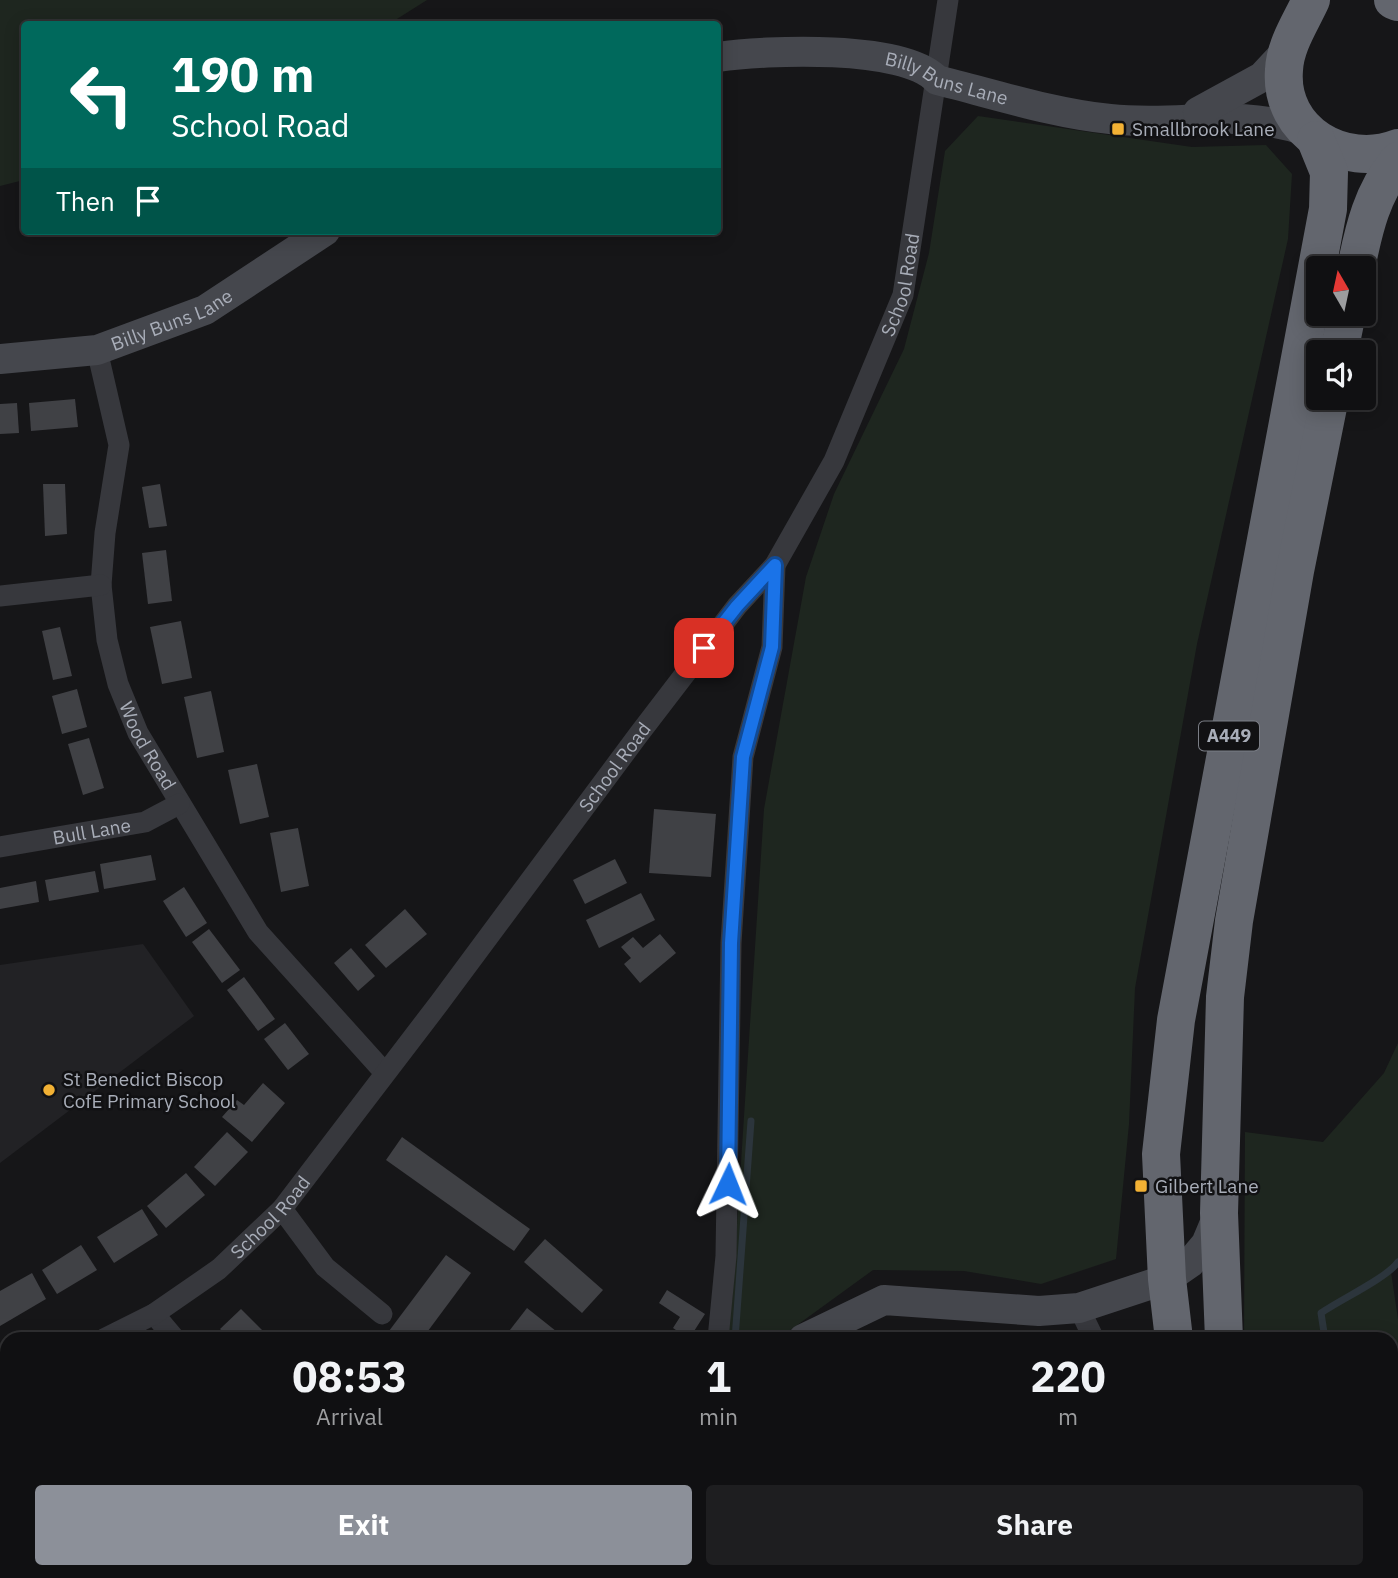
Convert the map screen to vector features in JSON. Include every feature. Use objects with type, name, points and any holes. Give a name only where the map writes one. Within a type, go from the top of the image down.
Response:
[{"type":"highway","points":[[1336,0],[1315,11],[1298,27],[1284,70],[1285,91],[1292,111],[1311,135],[1344,153],[1363,156],[1398,148]]},
{"type":"highway","points":[[1393,0],[1398,2]]},
{"type":"highway","name":"A449","points":[[1173,1332],[1167,1279],[1161,1154],[1176,1020],[1328,209],[1329,172],[1311,135]]},
{"type":"highway","points":[[1359,256],[1371,205],[1380,186],[1398,161]]},
{"type":"highway","name":"A449","points":[[1224,1332],[1219,1213],[1225,997],[1234,921],[1295,571],[1327,410]]},
{"type":"street","name":"School Road","points":[[118,1332],[154,1314],[219,1269],[282,1209],[720,627],[775,565],[834,461],[904,295],[948,0]]},
{"type":"street","name":"Billy Buns Lane","points":[[1175,121],[1239,93],[1262,78],[1298,27]]},
{"type":"street","name":"Billy Buns Lane","points":[[721,57],[761,50],[828,51],[905,63],[928,70],[937,80],[1109,119],[1175,121],[1254,117],[1311,135]]},
{"type":"street","name":"Billy Buns Lane","points":[[0,359],[97,350],[205,310],[319,235]]},
{"type":"street","name":"Wood Road","points":[[97,350],[119,445],[105,533],[102,585],[107,640],[118,684],[138,733],[258,932],[385,1073]]},
{"type":"street","points":[[719,1332],[726,1256],[731,943],[743,757],[772,647],[775,565]]},
{"type":"street","points":[[0,596],[102,585]]},
{"type":"street","name":"Bull Lane","points":[[0,847],[145,822],[179,804]]},
{"type":"street","points":[[282,1209],[325,1268],[382,1314]]},
{"type":"street","points":[[818,1332],[884,1300],[1026,1310],[1079,1308],[1167,1279],[1190,1264],[1206,1244],[1219,1213]]},
{"type":"street","points":[[1079,1308],[1091,1332]]},
{"type":"street","points":[[154,1314],[169,1332]]},
{"type":"shaded area","points":[[0,0],[427,0],[394,21],[21,21],[21,181],[0,186]]},
{"type":"shaded area","points":[[978,116],[1192,147],[1266,145],[1292,174],[1288,239],[1197,644],[1135,988],[1129,1124],[1116,1259],[1041,1284],[964,1271],[873,1270],[788,1332],[726,1332],[732,1301],[764,809],[806,577],[834,494],[904,349],[929,253],[945,151]]},
{"type":"shaded area","name":"St Benedict Biscop CofE Primary School","points":[[143,944],[194,1016],[0,1163],[0,965]]},
{"type":"shaded area","points":[[1398,1043],[1398,1262],[1391,1272],[1398,1332],[1244,1332],[1245,1132],[1323,1142],[1384,1073]]},
{"type":"building","points":[[75,399],[78,427],[31,431],[29,403]]},
{"type":"building","points":[[17,403],[19,433],[0,434],[0,404]]},
{"type":"building","points":[[43,484],[65,484],[67,534],[45,536]]},
{"type":"building","points":[[160,484],[167,526],[149,528],[142,487]]},
{"type":"building","points":[[166,550],[172,601],[148,604],[142,553]]},
{"type":"building","points":[[181,621],[192,678],[162,684],[150,627]]},
{"type":"building","points":[[60,627],[72,676],[53,680],[42,631]]},
{"type":"building","points":[[77,689],[87,727],[62,734],[52,696]]},
{"type":"building","points":[[211,691],[224,752],[197,758],[184,697]]},
{"type":"building","points":[[89,738],[104,788],[83,795],[68,744]]},
{"type":"building","points":[[257,764],[269,817],[240,824],[228,770]]},
{"type":"building","points":[[654,809],[716,814],[711,877],[649,873]]},
{"type":"building","points":[[298,828],[309,886],[281,892],[270,833]]},
{"type":"building","points":[[151,855],[156,880],[104,889],[100,864]]},
{"type":"building","points":[[615,859],[627,883],[585,904],[573,880]]},
{"type":"building","points":[[95,871],[99,892],[49,901],[45,880]]},
{"type":"building","points":[[36,881],[39,902],[0,909],[0,888]]},
{"type":"building","points":[[184,887],[207,923],[186,937],[163,901]]},
{"type":"building","points":[[641,893],[655,920],[599,948],[586,920]]},
{"type":"building","points":[[405,909],[427,934],[386,968],[365,945]]},
{"type":"building","points":[[209,929],[240,970],[222,983],[192,942]]},
{"type":"building","points":[[660,934],[676,953],[640,983],[624,964],[631,958],[621,947],[633,937],[643,948]]},
{"type":"building","points":[[351,948],[375,976],[358,991],[334,963]]},
{"type":"building","points":[[244,977],[275,1019],[258,1031],[227,990]]},
{"type":"building","points":[[285,1023],[309,1054],[288,1070],[264,1039]]},
{"type":"building","points":[[263,1083],[285,1103],[252,1142],[222,1117],[237,1100],[244,1105]]},
{"type":"building","points":[[227,1132],[248,1152],[215,1186],[194,1167]]},
{"type":"building","points":[[402,1137],[530,1229],[514,1251],[386,1160]]},
{"type":"building","points":[[186,1173],[205,1195],[166,1228],[147,1206]]},
{"type":"building","points":[[142,1209],[158,1235],[114,1263],[97,1237]]},
{"type":"building","points":[[545,1239],[603,1290],[582,1313],[524,1262]]},
{"type":"building","points":[[81,1245],[97,1270],[57,1294],[42,1270]]},
{"type":"building","points":[[446,1255],[471,1273],[427,1332],[389,1331]]},
{"type":"building","points":[[32,1273],[46,1299],[0,1326],[0,1291]]},
{"type":"building","points":[[667,1290],[705,1314],[693,1332],[679,1332],[673,1328],[680,1317],[659,1303]]},
{"type":"building","points":[[527,1308],[557,1332],[508,1332]]},
{"type":"building","points":[[241,1309],[264,1332],[223,1332],[220,1329]]},
{"type":"waterway","points":[[736,1332],[751,1121]]},
{"type":"waterway","points":[[1324,1332],[1321,1313],[1374,1281],[1398,1262]]},
{"type":"place","name":"Smallbrook Lane","points":[[1118,129]]},
{"type":"place","name":"St Benedict Biscop CofE Primary School","points":[[49,1090]]},
{"type":"place","name":"Gilbert Lane","points":[[1141,1186]]},
{"type":"route","points":[[704,648],[737,606],[775,565],[772,647],[743,757],[731,943],[728,1184]]}]
